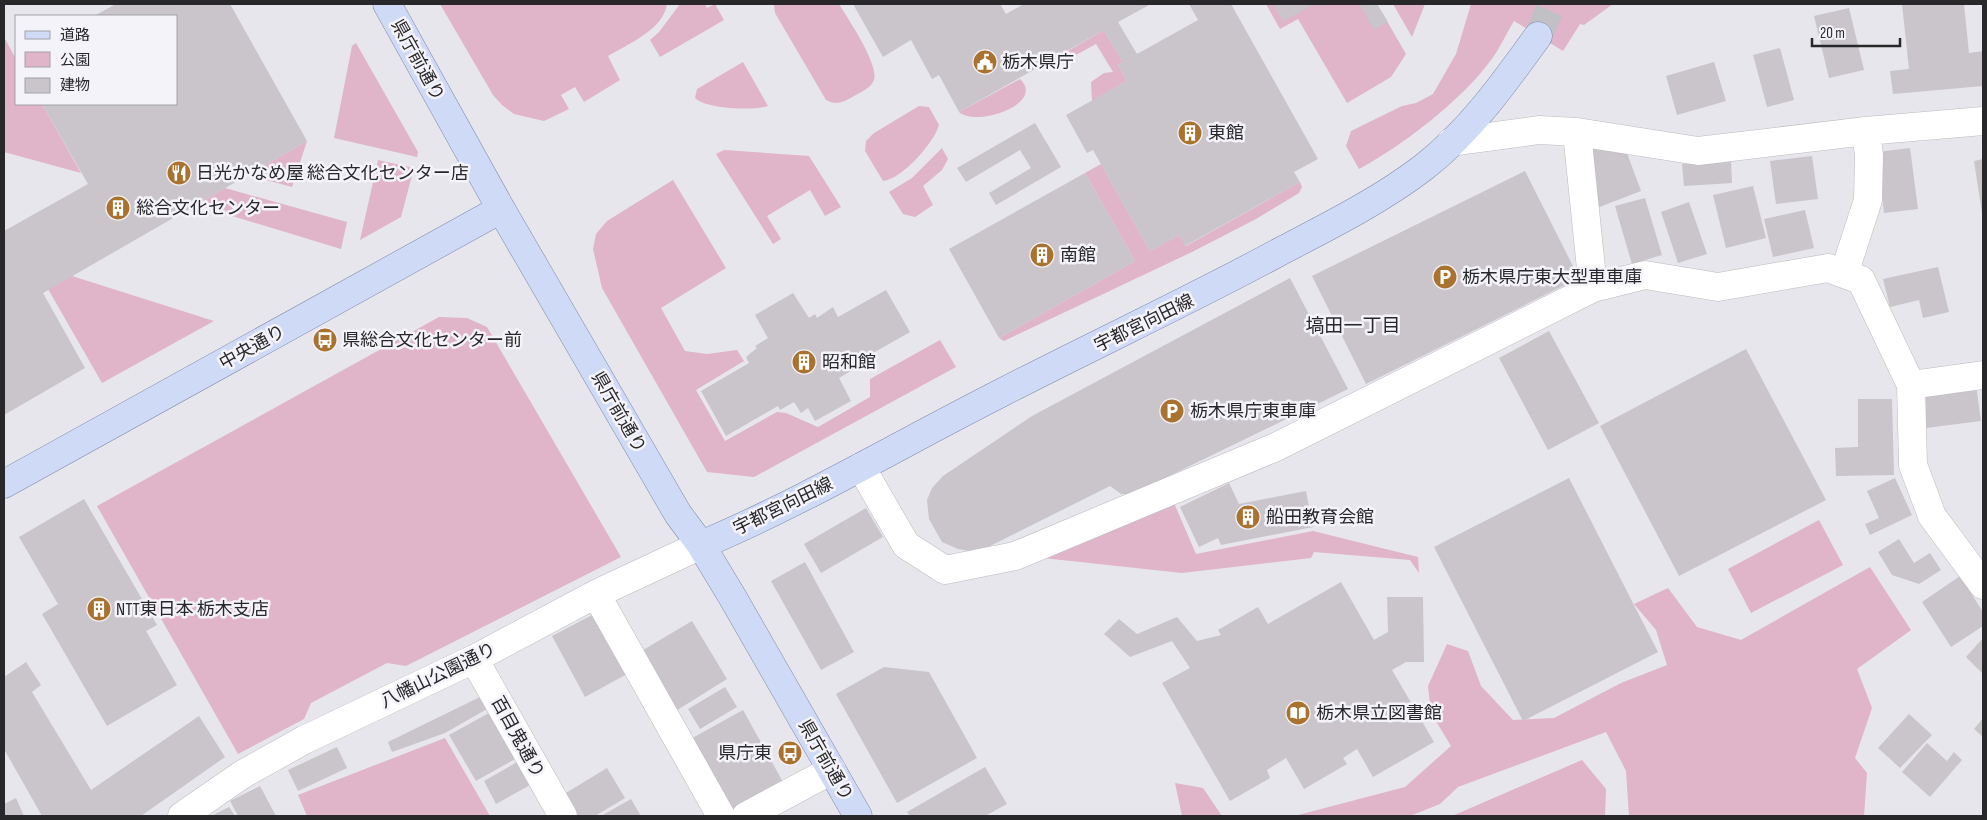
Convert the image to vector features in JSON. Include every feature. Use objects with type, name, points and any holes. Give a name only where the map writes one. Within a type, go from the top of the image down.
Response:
[{"type":"main road","name":"県庁前通り","points":[[387,4],[501,209],[678,514],[701,545],[858,816]]},
{"type":"main road","name":"宇都宮向田線","points":[[701,545],[761,520],[1002,392],[1192,299],[1364,207],[1425,166],[1451,142],[1490,102],[1538,36]]},
{"type":"main road","name":"中央通り","points":[[4,484],[501,209]]},
{"type":"street","points":[[1451,142],[1540,130],[1577,132],[1698,151],[1866,131],[1983,121]]},
{"type":"street","points":[[1844,274],[1868,200],[1869,155],[1866,131]]},
{"type":"street","points":[[1577,132],[1592,288]]},
{"type":"street","points":[[861,467],[906,545],[945,570],[1015,556],[1276,448],[1592,288],[1645,275],[1718,287],[1828,268],[1861,280],[1912,385],[1913,465],[1932,516],[1983,585]]},
{"type":"street","points":[[1912,385],[1983,375]]},
{"type":"street","name":"八幡山公園通り","points":[[182,816],[243,774],[304,740],[474,659],[596,594],[701,545]]},
{"type":"street","points":[[596,594],[721,816]]},
{"type":"street","name":"百目鬼通り","points":[[474,659],[563,816]]},
{"type":"street","points":[[746,816],[832,770]]},
{"type":"green space","points":[[440,4],[667,4],[664,13],[652,29],[608,56],[620,80],[584,102],[575,87],[561,95],[569,109],[544,121],[514,114],[493,95]]},
{"type":"green space","points":[[680,4],[705,4],[707,8],[715,4],[724,20],[660,57],[650,40],[659,32]]},
{"type":"green space","points":[[774,4],[839,4],[862,42],[872,63],[874,80],[871,85],[863,91],[837,103],[826,100],[775,13]]},
{"type":"green space","points":[[1266,4],[1377,4],[1406,54],[1391,77],[1347,103],[1298,19],[1280,29]]},
{"type":"green space","points":[[1393,4],[1425,4],[1412,37]]},
{"type":"green space","points":[[1471,4],[1613,4],[1584,25],[1580,24],[1563,51],[1514,21],[1491,60],[1464,91],[1412,135],[1359,169],[1346,146],[1351,131],[1402,106],[1416,103],[1433,94],[1456,54]]},
{"type":"green space","points":[[1104,30],[1123,62],[1118,65],[1127,81],[1092,101],[1091,82],[1104,73],[1113,72],[1096,44],[1074,56],[1068,51]]},
{"type":"green space","points":[[4,37],[15,57],[15,105],[43,105],[81,173],[4,152]]},
{"type":"green space","points":[[356,43],[418,152],[417,157],[334,138],[352,46]]},
{"type":"green space","points":[[743,62],[768,106],[761,108],[719,107],[701,102],[695,98],[697,89]]},
{"type":"green space","points":[[1020,79],[1026,88],[1024,97],[1006,111],[980,117],[968,116],[959,112]]},
{"type":"green space","points":[[919,106],[929,107],[939,125],[936,132],[924,150],[908,167],[891,179],[883,181],[865,151],[866,141],[874,133]]},
{"type":"green space","points":[[307,141],[292,187],[248,175]]},
{"type":"green space","points":[[942,148],[948,159],[942,170],[923,186],[933,205],[915,217],[903,214],[889,192],[912,178]]},
{"type":"green space","points":[[724,150],[809,156],[841,207],[825,216],[810,190],[767,216],[781,239],[773,244],[716,154]]},
{"type":"green space","points":[[378,160],[414,168],[401,217],[360,240]]},
{"type":"green space","points":[[1101,164],[1150,251],[1179,235],[1186,246],[1300,182],[1302,187],[1299,193],[1256,219],[1192,252],[1004,341],[999,338],[1135,261],[1085,173]]},
{"type":"green space","points":[[673,180],[726,268],[661,308],[685,351],[707,354],[737,350],[744,361],[696,390],[725,441],[777,412],[786,413],[818,427],[870,397],[870,379],[940,340],[956,367],[754,477],[707,472],[602,288],[593,249],[596,234],[607,221]]},
{"type":"green space","points":[[225,188],[347,222],[341,249],[196,205]]},
{"type":"green space","points":[[72,276],[214,321],[102,383],[48,289]]},
{"type":"green space","points":[[439,317],[467,318],[487,327],[621,557],[406,666],[387,663],[311,703],[304,719],[238,754],[97,506]]},
{"type":"green space","points":[[1174,503],[1196,554],[1313,531],[1418,557],[1419,573],[1410,560],[1314,552],[1311,558],[1182,573],[1043,558]]},
{"type":"green space","points":[[1819,520],[1843,565],[1751,613],[1728,569]]},
{"type":"green space","points":[[1870,567],[1911,630],[1857,669],[1872,708],[1855,758],[1867,773],[1864,816],[1629,816],[1626,771],[1606,732],[1458,787],[1440,804],[1410,816],[1263,816],[1298,815],[1405,787],[1451,746],[1431,713],[1428,686],[1447,644],[1468,651],[1481,686],[1513,720],[1554,718],[1621,683],[1667,665],[1656,630],[1634,604],[1668,588],[1697,627],[1741,640]]},
{"type":"green space","points":[[445,738],[490,816],[307,816],[298,795]]},
{"type":"green space","points":[[1582,760],[1606,789],[1605,816],[1452,816]]},
{"type":"green space","points":[[1175,783],[1203,788],[1222,816],[1182,816]]},
{"type":"building","name":"総合文化センター","points":[[116,4],[230,4],[307,141],[43,293],[85,368],[4,415],[4,231],[88,184],[43,105],[178,105],[178,15],[96,15]]},
{"type":"building","name":"東館","points":[[853,4],[1000,4],[1006,14],[1024,4],[1151,4],[1118,22],[1137,54],[1198,20],[1189,4],[1231,4],[1318,159],[1294,172],[1300,182],[1185,246],[1179,235],[1150,251],[1093,150],[1087,153],[1066,115],[1127,81],[1118,65],[1123,62],[1104,30],[959,112],[939,75],[932,79],[911,40],[883,57]]},
{"type":"building","points":[[1273,4],[1315,4],[1283,21]]},
{"type":"building","points":[[1359,4],[1377,4],[1388,22],[1374,30]]},
{"type":"building","points":[[1902,4],[1964,4],[1969,53],[1983,51],[1983,86],[1893,94],[1890,71],[1909,69]]},
{"type":"building","points":[[1849,8],[1864,70],[1829,78],[1814,16]]},
{"type":"building","points":[[1780,48],[1794,100],[1767,107],[1753,55]]},
{"type":"building","points":[[1714,62],[1726,101],[1677,115],[1666,76]]},
{"type":"building","points":[[1035,123],[1061,167],[996,205],[989,193],[1031,168],[1020,150],[966,182],[957,168]]},
{"type":"building","points":[[1590,147],[1627,153],[1641,191],[1597,208]]},
{"type":"building","points":[[1910,148],[1918,209],[1884,213],[1877,152]]},
{"type":"building","points":[[1812,156],[1818,199],[1776,204],[1770,161]]},
{"type":"building","points":[[1983,159],[1983,213],[1982,213],[1974,161]]},
{"type":"building","points":[[1731,161],[1732,183],[1684,186],[1682,164]]},
{"type":"building","name":"栃木県庁東大型車車庫","points":[[1525,171],[1579,278],[1366,384],[1312,276]]},
{"type":"building","name":"南館","points":[[1085,173],[1135,261],[999,338],[949,249]]},
{"type":"building","points":[[1753,186],[1766,238],[1726,248],[1713,195]]},
{"type":"building","points":[[1645,198],[1662,255],[1632,264],[1615,206]]},
{"type":"building","points":[[1689,202],[1707,254],[1678,263],[1661,212]]},
{"type":"building","points":[[1805,210],[1814,248],[1773,257],[1764,219]]},
{"type":"building","points":[[1938,267],[1949,312],[1923,318],[1919,300],[1890,307],[1883,279]]},
{"type":"building","name":"栃木県庁東車庫","points":[[1290,278],[1348,389],[1132,494],[1121,494],[1110,486],[988,547],[969,551],[958,549],[942,542],[929,519],[927,500],[932,488],[943,476],[1032,416]]},
{"type":"building","name":"昭和館","points":[[886,290],[910,332],[859,361],[861,365],[839,378],[851,401],[815,421],[808,408],[801,413],[794,402],[780,410],[778,406],[726,436],[701,391],[749,363],[746,357],[757,348],[755,346],[768,338],[755,315],[793,293],[809,318],[815,314],[817,318],[833,307],[838,317]]},
{"type":"building","points":[[1549,331],[1599,423],[1548,450],[1499,358]]},
{"type":"building","points":[[1746,349],[1826,500],[1679,576],[1600,426]]},
{"type":"building","points":[[1976,385],[1981,421],[1926,428],[1922,392]]},
{"type":"building","points":[[1858,399],[1892,399],[1894,475],[1836,476],[1835,448],[1858,447]]},
{"type":"building","points":[[1569,478],[1658,652],[1523,721],[1434,547]]},
{"type":"building","points":[[1895,478],[1912,515],[1870,535],[1865,524],[1879,518],[1867,491]]},
{"type":"building","name":"船田教育会館","points":[[1229,483],[1239,504],[1306,491],[1313,527],[1221,545],[1218,538],[1199,547],[1180,507]]},
{"type":"building","name":"NTT東日本 栃木支店","points":[[84,499],[157,625],[146,631],[177,685],[107,726],[42,614],[58,604],[19,537]]},
{"type":"building","points":[[866,508],[883,537],[821,573],[804,544]]},
{"type":"building","points":[[1899,539],[1914,563],[1930,553],[1941,570],[1919,584],[1892,575],[1878,552]]},
{"type":"building","points":[[805,562],[854,652],[821,670],[771,581]]},
{"type":"building","points":[[1960,576],[1983,612],[1983,626],[1951,647],[1922,602]]},
{"type":"building","name":"栃木県立図書館","points":[[1341,582],[1374,640],[1388,632],[1387,597],[1423,597],[1424,662],[1406,662],[1392,670],[1434,742],[1373,777],[1357,749],[1343,758],[1347,764],[1304,789],[1286,758],[1267,770],[1270,778],[1230,801],[1162,683],[1190,668],[1172,641],[1130,657],[1104,634],[1119,619],[1137,634],[1177,617],[1197,641],[1221,635],[1218,630],[1258,607],[1268,624]]},
{"type":"building","points":[[594,614],[627,674],[585,697],[552,636]]},
{"type":"building","points":[[692,621],[727,679],[674,712],[638,653]]},
{"type":"building","points":[[1983,638],[1983,674],[1966,657]]},
{"type":"building","points":[[26,662],[41,685],[32,692],[91,790],[199,716],[225,757],[141,816],[42,816],[4,749],[4,677]]},
{"type":"building","points":[[884,667],[929,672],[977,758],[897,803],[836,694]]},
{"type":"building","points":[[725,687],[737,707],[700,729],[688,709]]},
{"type":"building","points":[[480,697],[487,709],[445,733],[392,752],[388,742]]},
{"type":"building","points":[[743,710],[783,782],[727,813],[687,741]]},
{"type":"building","points":[[489,713],[515,759],[476,781],[449,735]]},
{"type":"building","points":[[1909,714],[1932,735],[1900,768],[1878,748]]},
{"type":"building","points":[[1983,718],[1983,737],[1974,729]]},
{"type":"building","points":[[1927,743],[1947,761],[1954,752],[1962,760],[1930,797],[1902,772]]},
{"type":"building","points":[[337,747],[347,768],[298,791],[288,770]]},
{"type":"building","points":[[519,761],[532,784],[496,804],[484,781]]},
{"type":"building","points":[[985,767],[1007,804],[985,816],[910,816],[907,812]]},
{"type":"building","points":[[607,768],[625,798],[595,816],[573,816],[561,796]]},
{"type":"building","points":[[260,786],[276,816],[238,816],[230,801]]},
{"type":"building","points":[[16,798],[24,816],[4,816],[4,804]]},
{"type":"building","points":[[631,799],[641,816],[601,816]]},
{"type":"building","points":[[229,807],[235,816],[211,816]]},
{"type":"tunnel","points":[[1538,36],[1552,4]]},
{"type":"place","name":"栃木県庁","points":[[985,62]]},
{"type":"place","name":"東館","points":[[1190,133]]},
{"type":"place","name":"日光かなめ屋 総合文化センター店","points":[[179,173]]},
{"type":"place","name":"総合文化センター","points":[[118,208]]},
{"type":"place","name":"南館","points":[[1042,255]]},
{"type":"place","name":"栃木県庁東大型車車庫","points":[[1445,277]]},
{"type":"place","name":"県総合文化センター前","points":[[325,340]]},
{"type":"place","name":"昭和館","points":[[804,362]]},
{"type":"place","name":"栃木県庁東車庫","points":[[1172,411]]},
{"type":"place","name":"船田教育会館","points":[[1248,517]]},
{"type":"place","name":"NTT東日本 栃木支店","points":[[99,609]]},
{"type":"place","name":"栃木県立図書館","points":[[1298,713]]},
{"type":"place","name":"県庁東","points":[[790,753]]},
{"type":"district","name":"塙田一丁目","points":[[1353,325]]}]
